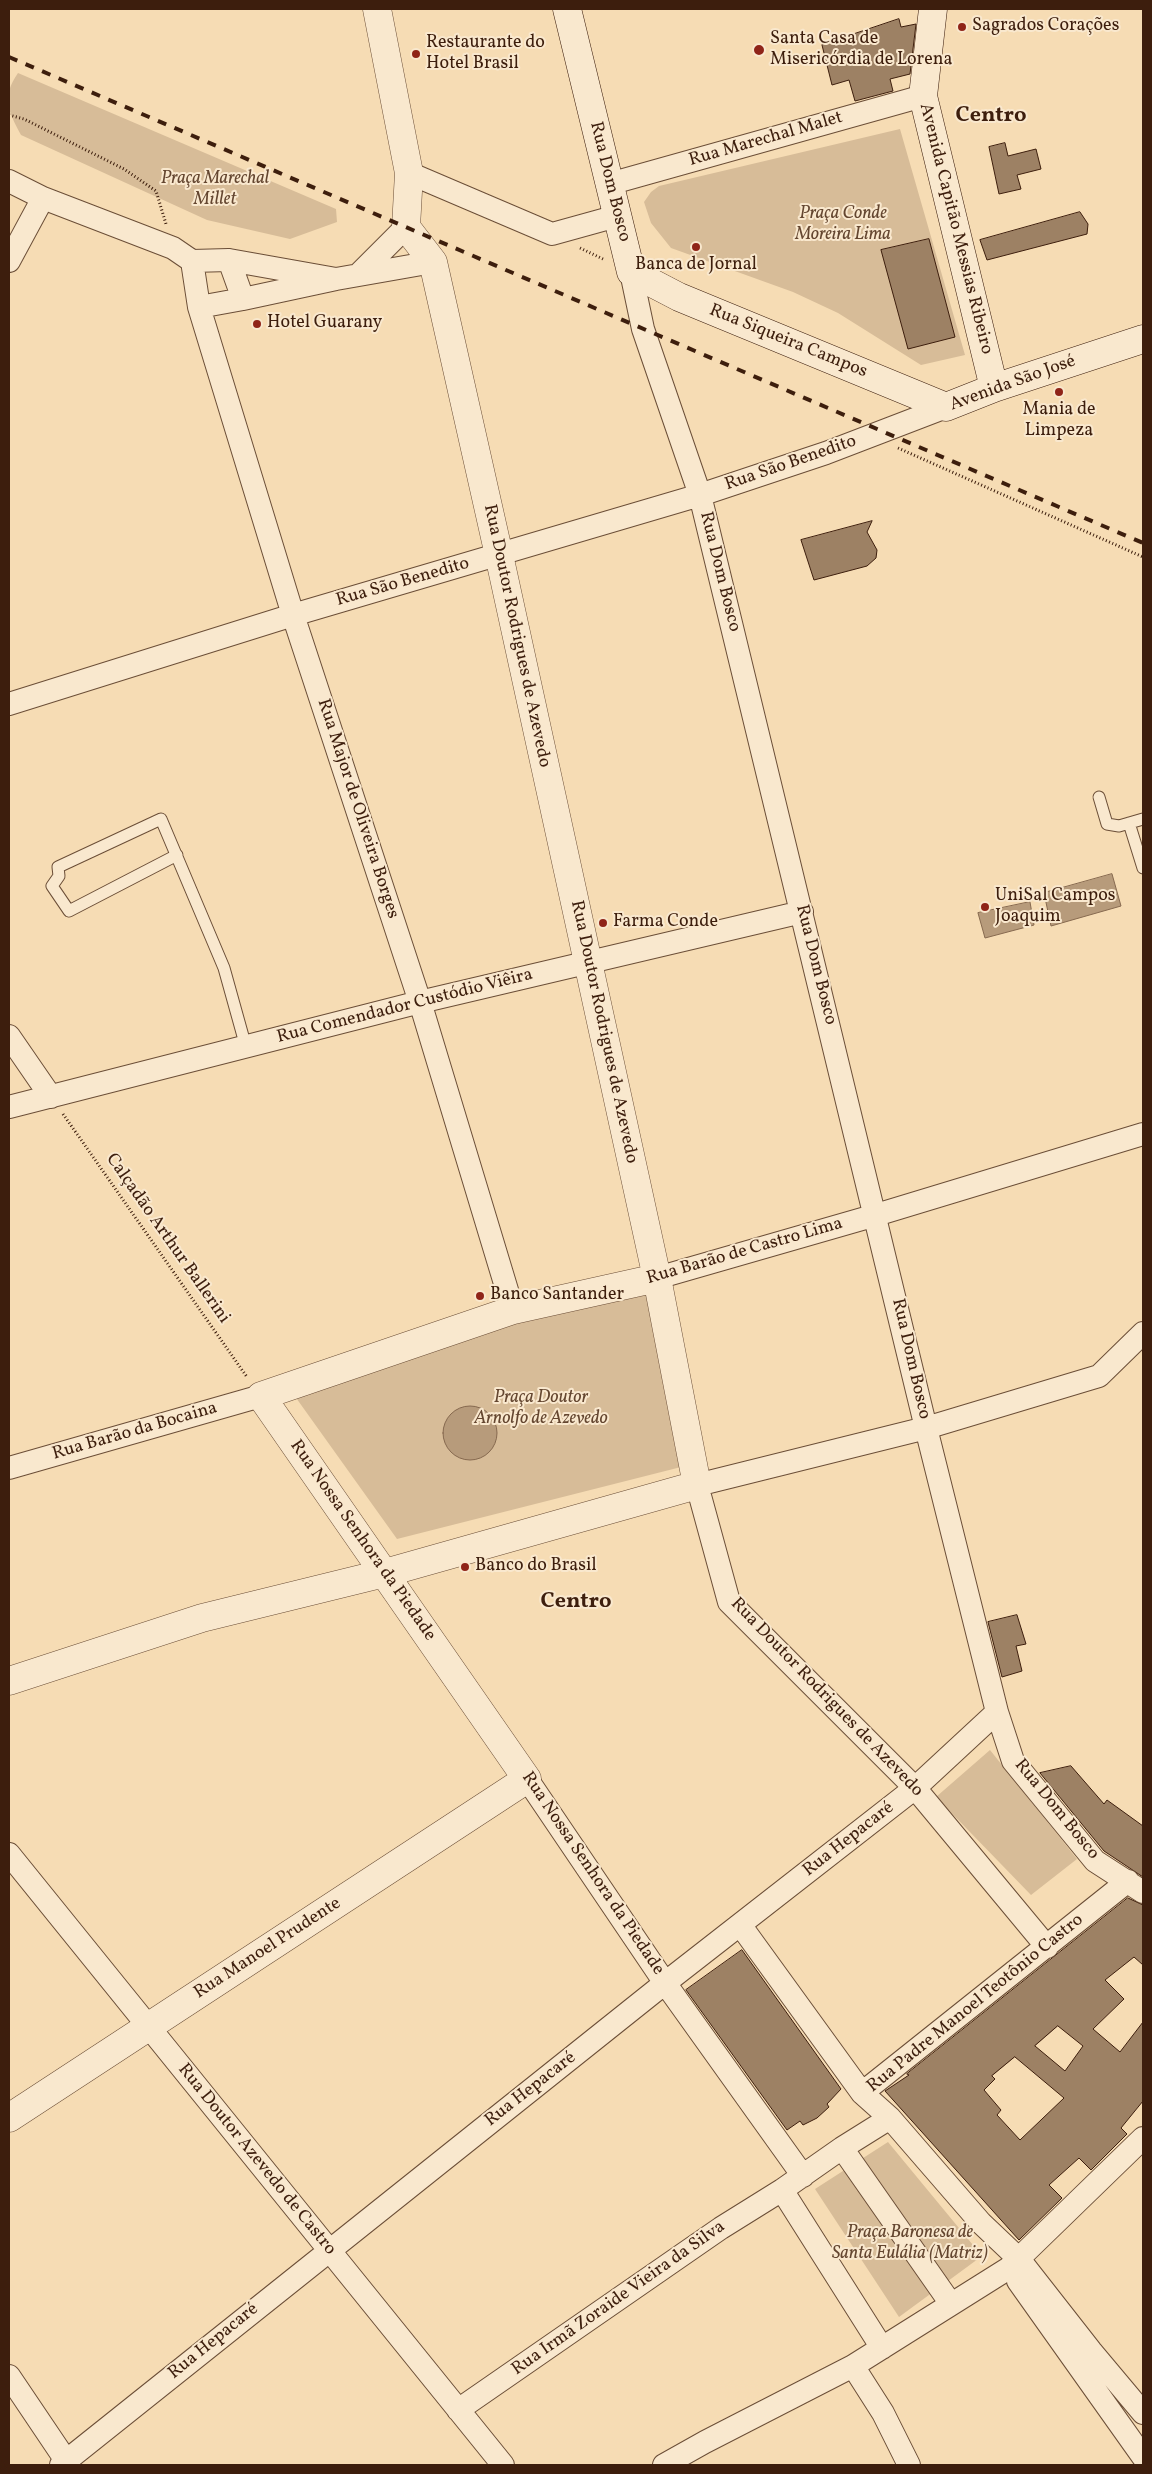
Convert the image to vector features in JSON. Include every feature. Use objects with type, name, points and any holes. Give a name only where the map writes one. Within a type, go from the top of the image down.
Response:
[{"type":"street","points":[[359,274],[406,227],[409,173],[377,9]]},
{"type":"street","name":"Rua Dom Bosco","points":[[567,9],[643,329],[700,495],[876,1215],[926,1428],[998,1712],[1013,1761],[1095,1861],[1136,1886]]},
{"type":"street","name":"Avenida Capitão Messias Ribeiro","points":[[932,9],[923,96],[994,388]]},
{"type":"street","name":"Rua Marechal Malet","points":[[609,184],[923,96]]},
{"type":"street","points":[[409,173],[552,234],[617,216]]},
{"type":"street","points":[[9,181],[44,198],[174,248],[192,261],[230,260],[336,279]]},
{"type":"street","points":[[9,261],[44,198]]},
{"type":"street","name":"Rua Doutor Rodrigues de Azevedo","points":[[406,227],[433,262],[499,554],[657,1278],[697,1485],[729,1602],[915,1788],[1048,1947]]},
{"type":"street","points":[[230,260],[243,299]]},
{"type":"street","name":"Rua Major de Oliveira Borges","points":[[192,261],[199,307],[294,615],[420,1002],[513,1310]]},
{"type":"street","points":[[199,307],[359,274],[433,262]]},
{"type":"street","name":"Rua Siqueira Campos","points":[[631,272],[680,297],[946,407]]},
{"type":"street","name":"Avenida São José","points":[[889,439],[946,407],[994,388],[1143,339]]},
{"type":"street","name":"Rua São Benedito","points":[[9,704],[294,615],[889,439]]},
{"type":"street","name":"Rua Comendador Custódio Viêira","points":[[9,1107],[420,1002],[802,912]]},
{"type":"street","points":[[9,1036],[52,1097]]},
{"type":"street","name":"Rua Barão de Castro Lima","points":[[260,1396],[513,1310],[657,1278],[876,1215],[1143,1134]]},
{"type":"street","points":[[9,1681],[202,1618],[385,1572],[697,1485],[926,1428],[1099,1376],[1143,1333]]},
{"type":"street","name":"Rua Barão da Bocaina","points":[[9,1468],[260,1396]]},
{"type":"street","name":"Rua Nossa Senhora da Piedade","points":[[260,1396],[385,1572],[528,1779],[665,1983],[803,2176]]},
{"type":"street","name":"Rua Hepacaré","points":[[66,2464],[329,2250],[665,1983],[741,1926],[915,1788],[998,1712]]},
{"type":"street","name":"Rua Manoel Prudente","points":[[9,2118],[528,1779]]},
{"type":"street","name":"Rua Doutor Azevedo de Castro","points":[[9,1854],[504,2465]]},
{"type":"street","name":"Rua Padre Manoel Teotônio Castro","points":[[803,2176],[842,2148],[890,2118],[862,2093],[1048,1947],[1136,1886]]},
{"type":"street","points":[[741,1926],[862,2093]]},
{"type":"street","points":[[890,2118],[1143,2413]]},
{"type":"street","points":[[664,2465],[853,2366],[1014,2263],[1143,2138]]},
{"type":"street","points":[[842,2148],[951,2304]]},
{"type":"street","points":[[803,2176],[782,2190],[882,2348]]},
{"type":"street","name":"Rua Irmã Zoraide Vieira da Silva","points":[[458,2410],[721,2228],[782,2190]]},
{"type":"street","points":[[1014,2263],[1143,2457]]},
{"type":"street","points":[[853,2366],[883,2413],[909,2465]]},
{"type":"street","points":[[9,2376],[66,2464]]},
{"type":"lane","points":[[1100,796],[1107,824],[1119,826],[1143,819]]},
{"type":"lane","points":[[177,855],[69,911],[52,886],[59,876],[58,867],[161,819],[177,855],[224,968],[246,1047]]},
{"type":"lane","points":[[1129,823],[1143,868]]},
{"type":"path","points":[[9,115],[24,119],[124,169],[156,192],[174,248]]},
{"type":"path","points":[[552,234],[631,272]]},
{"type":"path","points":[[889,439],[1143,557]]},
{"type":"path","name":"Calçadão Arthur Ballerini","points":[[52,1097],[260,1396]]},
{"type":"green space","name":"Praça Marechal Millet","points":[[18,73],[336,209],[337,222],[290,239],[207,220],[21,135],[8,104],[9,90]]},
{"type":"green space","name":"Praça Conde Moreira Lima","points":[[900,129],[965,355],[921,365],[838,313],[793,292],[671,248],[651,223],[644,202],[651,192],[659,186]]},
{"type":"green space","name":"Praça Doutor Arnolfo de Azevedo","points":[[651,1291],[689,1465],[397,1539],[289,1388],[519,1322]]},
{"type":"green space","points":[[990,1750],[1077,1859],[1031,1895],[936,1797]]},
{"type":"green space","name":"Praça Baronesa de Santa Eulália (Matriz)","points":[[888,2142],[982,2256],[899,2317],[815,2189]]},
{"type":"shaded area","points":[[1112,874],[1121,906],[1051,926],[1044,893]]},
{"type":"shaded area","points":[[1030,902],[1034,925],[985,938],[978,913]]},
{"type":"shaded area","points":[[465,1406],[475,1406],[485,1410],[493,1418],[497,1433],[493,1448],[485,1456],[475,1460],[465,1460],[455,1456],[447,1448],[443,1438],[443,1428],[447,1418],[455,1410]]},
{"type":"building","points":[[899,19],[901,27],[916,24],[910,74],[890,79],[893,91],[855,101],[849,80],[832,85],[822,45]]},
{"type":"building","points":[[1005,143],[1008,156],[1036,149],[1041,169],[1017,175],[1021,189],[999,194],[989,147]]},
{"type":"building","points":[[1080,212],[1088,224],[1087,234],[987,260],[980,240]]},
{"type":"building","points":[[929,239],[955,337],[908,349],[881,250]]},
{"type":"building","points":[[872,521],[867,532],[877,550],[876,558],[867,566],[814,580],[801,540]]},
{"type":"building","points":[[1017,1615],[1026,1644],[1016,1646],[1022,1671],[1002,1677],[988,1622]]},
{"type":"building","points":[[1071,1766],[1104,1804],[1107,1800],[1143,1826],[1143,1877],[1104,1851],[1040,1773]]},
{"type":"building","points":[[1128,1898],[1143,1905],[1143,1965],[1134,1957],[1105,1980],[1124,1999],[1093,2029],[1120,2052],[1143,2022],[1143,2101],[1121,2128],[1127,2134],[1091,2170],[1079,2158],[1049,2185],[1062,2198],[1019,2240],[885,2091],[909,2075],[907,2074]],"holes":[[[1058,2026],[1083,2046],[1065,2071],[1035,2046]],[[1015,2057],[1064,2098],[1020,2140],[997,2115],[1001,2110],[984,2090],[995,2079],[992,2076]]]},
{"type":"building","points":[[742,1950],[841,2089],[827,2104],[829,2107],[817,2118],[803,2125],[800,2121],[787,2130],[686,1990]]},
{"type":"railway","points":[[9,57],[1143,543]]},
{"type":"place","name":"Sagrados Corações","points":[[962,27]]},
{"type":"place","name":"Santa Casa de Misericórdia de Lorena","points":[[759,50]]},
{"type":"place","name":"Restaurante do Hotel Brasil","points":[[416,54]]},
{"type":"place","name":"Banca de Jornal","points":[[696,247]]},
{"type":"place","name":"Hotel Guarany","points":[[257,324]]},
{"type":"place","name":"Mania de Limpeza","points":[[1059,392]]},
{"type":"place","name":"UniSal Campos Joaquim","points":[[985,907]]},
{"type":"place","name":"Farma Conde","points":[[603,923]]},
{"type":"place","name":"Banco Santander","points":[[480,1296]]},
{"type":"place","name":"Banco do Brasil","points":[[465,1567]]},
{"type":"district","name":"Centro","points":[[991,117]]},
{"type":"district","name":"Centro","points":[[576,1603]]}]
